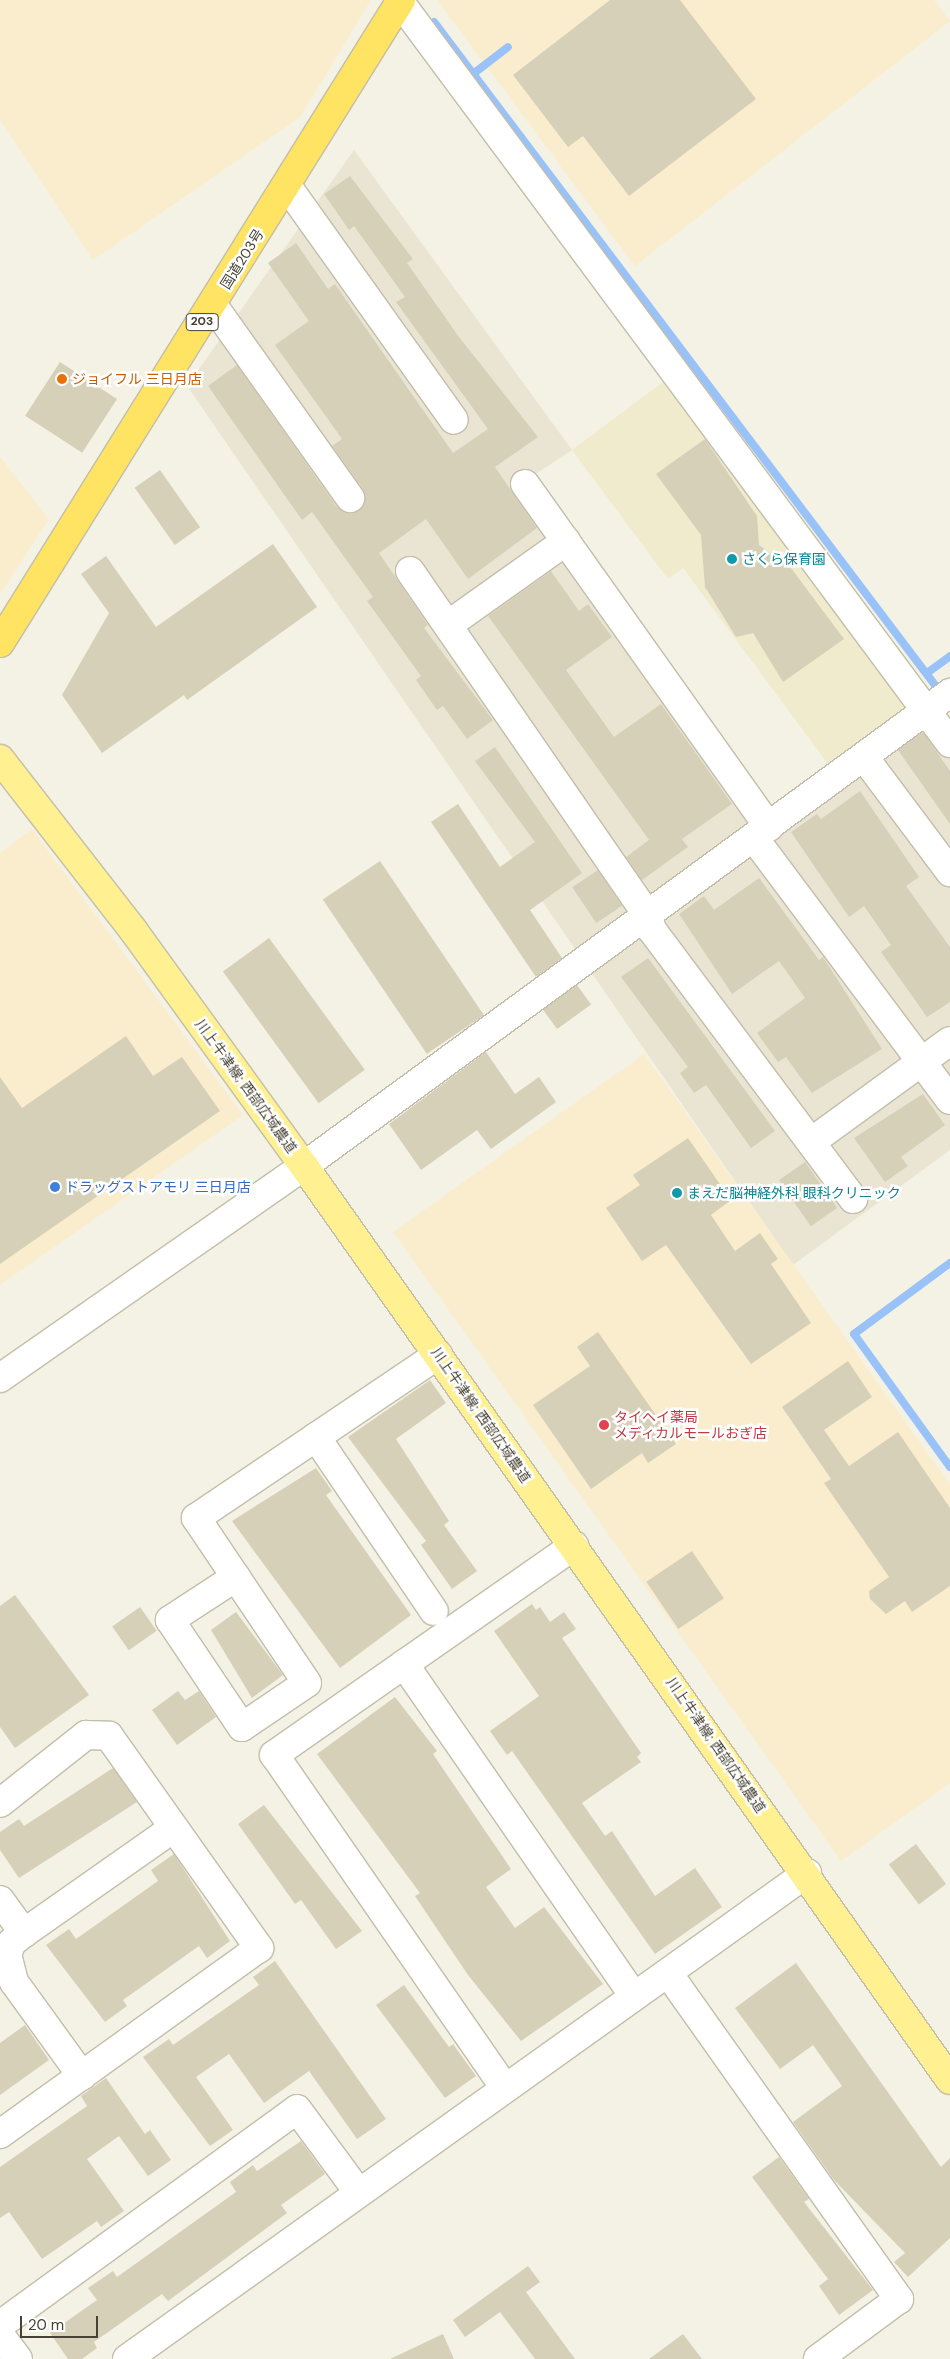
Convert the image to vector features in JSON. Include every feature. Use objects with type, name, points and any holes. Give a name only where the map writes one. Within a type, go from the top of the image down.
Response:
[{"type":"highway","name":"国道203号","points":[[0,643],[213,305],[400,1]]},
{"type":"main road","name":"川上牛津線; 西部広域農道","points":[[0,759],[133,930],[304,1166],[807,1873],[950,2080]]},
{"type":"street","points":[[400,1],[950,743]]},
{"type":"street","points":[[287,186],[454,420]]},
{"type":"street","points":[[213,305],[350,498]]},
{"type":"street","points":[[525,484],[566,541],[762,832],[921,1062],[950,1100]]},
{"type":"street","points":[[448,625],[566,541]]},
{"type":"street","points":[[410,570],[648,916],[652,930],[853,1199]]},
{"type":"street","points":[[0,1378],[304,1166],[648,916],[950,693]]},
{"type":"street","points":[[864,757],[950,872]]},
{"type":"street","points":[[811,1142],[950,1041]]},
{"type":"street","points":[[236,1576],[170,1620],[242,1727],[307,1683],[236,1576],[196,1518],[438,1355]]},
{"type":"street","points":[[316,1437],[434,1612]]},
{"type":"street","points":[[505,2088],[274,1755],[574,1546]]},
{"type":"street","points":[[404,1664],[634,1996]]},
{"type":"street","points":[[0,1803],[86,1735],[109,1736],[172,1829],[259,1948],[0,2134]]},
{"type":"street","points":[[82,2076],[7,1967],[12,1942],[172,1829]]},
{"type":"street","points":[[127,2359],[807,1873]]},
{"type":"street","points":[[0,1900],[24,1933]]},
{"type":"street","points":[[668,1973],[899,2299],[818,2359]]},
{"type":"street","points":[[0,2325],[297,2109],[359,2193]]},
{"type":"street","points":[[0,2335],[18,2359]]},
{"type":"shaded area","points":[[0,0],[371,0],[300,117],[93,260],[0,120]]},
{"type":"shaded area","points":[[437,0],[934,0],[950,21],[635,266]]},
{"type":"shaded area","points":[[354,150],[572,450],[534,475],[770,810],[928,691],[950,721],[950,1150],[793,1265],[187,386]]},
{"type":"shaded area","points":[[663,382],[905,708],[828,764],[683,568],[668,579],[572,450]]},
{"type":"shaded area","points":[[0,457],[49,519],[0,594]]},
{"type":"shaded area","points":[[32,829],[243,1115],[0,1285],[0,853]]},
{"type":"shaded area","points":[[644,1054],[950,1485],[950,1783],[841,1861],[393,1232]]},
{"type":"building","points":[[610,0],[680,0],[756,99],[629,196],[583,136],[568,147],[513,75]]},
{"type":"building","points":[[350,176],[413,259],[407,263],[459,337],[538,437],[495,467],[537,528],[468,579],[426,519],[379,553],[428,625],[424,628],[493,720],[467,739],[443,706],[437,710],[416,680],[421,676],[367,601],[373,597],[312,512],[302,520],[208,386],[237,365],[337,507],[351,514],[364,505],[363,489],[332,446],[342,439],[275,345],[309,321],[268,263],[296,243],[328,289],[335,284],[453,453],[488,429],[396,302],[405,297],[354,226],[349,230],[324,194]]},
{"type":"building","points":[[60,362],[117,399],[82,453],[25,416]]},
{"type":"building","name":"さくら保育園","points":[[705,439],[757,516],[759,545],[791,568],[844,639],[783,682],[753,633],[736,637],[705,587],[701,535],[656,474]]},
{"type":"building","points":[[160,470],[200,527],[175,545],[135,488]]},
{"type":"building","points":[[273,544],[317,607],[187,700],[184,695],[102,753],[62,695],[109,613],[81,574],[106,556],[156,627]]},
{"type":"building","points":[[551,571],[579,611],[588,604],[612,637],[566,670],[614,737],[661,704],[732,804],[682,839],[688,847],[642,880],[626,857],[649,840],[488,616]]},
{"type":"building","points":[[923,732],[950,771],[950,824],[898,750]]},
{"type":"building","points":[[495,747],[582,873],[530,910],[562,958],[536,977],[431,822],[458,804],[500,867],[535,842],[475,761]]},
{"type":"building","points":[[860,791],[919,877],[906,886],[950,947],[950,1002],[927,1017],[881,952],[891,945],[864,906],[849,917],[791,832],[817,814],[821,819]]},
{"type":"building","points":[[380,861],[484,1015],[427,1054],[323,900]]},
{"type":"building","points":[[598,870],[622,906],[596,923],[572,887]]},
{"type":"building","points":[[759,878],[819,960],[823,957],[882,1049],[812,1093],[786,1057],[778,1062],[757,1033],[805,998],[779,961],[732,994],[679,914],[704,896],[714,910]]},
{"type":"building","points":[[269,938],[365,1070],[319,1103],[223,972]]},
{"type":"building","points":[[648,958],[775,1131],[751,1148],[706,1085],[694,1093],[680,1073],[688,1067],[621,977]]},
{"type":"building","points":[[577,985],[591,1004],[557,1029],[543,1010]]},
{"type":"building","name":"ドラッグストアモリ 三日月店","points":[[126,1036],[153,1076],[182,1057],[220,1111],[0,1264],[0,1077],[22,1108]]},
{"type":"building","points":[[486,1052],[515,1094],[539,1077],[556,1102],[491,1149],[477,1130],[421,1170],[389,1124]]},
{"type":"building","points":[[923,1094],[945,1125],[901,1157],[908,1166],[885,1182],[854,1138]]},
{"type":"building","points":[[688,1138],[731,1200],[711,1215],[735,1251],[760,1233],[778,1259],[771,1264],[811,1323],[751,1364],[666,1245],[642,1261],[606,1208],[640,1185],[633,1175]]},
{"type":"building","points":[[805,1162],[837,1208],[811,1226],[779,1180]]},
{"type":"building","name":"タイヘイ薬局 メディカルモールおぎ店","points":[[598,1332],[676,1444],[648,1463],[642,1453],[591,1489],[533,1405],[590,1366],[577,1347]]},
{"type":"building","points":[[848,1361],[872,1397],[824,1430],[849,1466],[898,1432],[950,1508],[950,1586],[912,1612],[905,1601],[886,1614],[870,1599],[869,1591],[889,1577],[824,1483],[831,1479],[782,1407]]},
{"type":"building","points":[[430,1380],[446,1403],[396,1439],[449,1521],[444,1525],[477,1571],[452,1589],[421,1545],[426,1541],[348,1437]]},
{"type":"building","points":[[316,1468],[332,1491],[326,1495],[411,1615],[340,1668],[232,1521]]},
{"type":"building","points":[[692,1551],[724,1598],[678,1629],[646,1582]]},
{"type":"building","points":[[15,1595],[89,1695],[15,1748],[0,1727],[0,1606]]},
{"type":"building","points":[[532,1604],[536,1610],[540,1607],[550,1622],[564,1612],[576,1629],[562,1638],[641,1753],[637,1757],[641,1762],[582,1803],[605,1836],[612,1831],[655,1896],[695,1868],[722,1907],[655,1954],[512,1751],[507,1755],[490,1731],[539,1696],[494,1631]]},
{"type":"building","points":[[140,1607],[157,1631],[129,1650],[112,1627]]},
{"type":"building","points":[[236,1612],[283,1675],[252,1698],[211,1630]]},
{"type":"building","points":[[178,1691],[185,1700],[199,1691],[216,1717],[177,1745],[152,1710]]},
{"type":"building","points":[[395,1697],[437,1751],[433,1754],[511,1869],[486,1887],[515,1928],[544,1907],[603,1984],[521,2041],[468,1975],[415,1896],[420,1893],[317,1754]]},
{"type":"building","points":[[113,1768],[137,1802],[19,1878],[0,1850],[0,1832],[19,1819],[24,1826]]},
{"type":"building","points":[[264,1805],[362,1931],[336,1949],[301,1900],[295,1904],[238,1824]]},
{"type":"building","points":[[916,1844],[946,1884],[919,1904],[889,1864]]},
{"type":"building","points":[[174,1854],[230,1941],[207,1958],[199,1946],[123,2000],[127,2006],[105,2022],[46,1945],[69,1929],[76,1939],[158,1881],[151,1870]]},
{"type":"building","points":[[275,1961],[386,2119],[357,2139],[309,2071],[264,2103],[229,2054],[196,2077],[233,2130],[210,2146],[143,2057],[169,2039],[173,2045],[259,1985],[253,1977]]},
{"type":"building","points":[[796,1963],[941,2167],[950,2158],[950,2238],[908,2277],[894,2262],[905,2253],[834,2180],[793,2122],[842,2086],[813,2045],[780,2069],[735,2008]]},
{"type":"building","points":[[404,1985],[449,2047],[453,2044],[476,2076],[445,2098],[376,2005]]},
{"type":"building","points":[[25,2025],[49,2060],[0,2095],[0,2043]]},
{"type":"building","points":[[106,2078],[145,2134],[150,2130],[171,2160],[148,2176],[119,2136],[87,2159],[124,2211],[101,2227],[97,2221],[42,2259],[9,2212],[0,2218],[0,2167],[87,2106],[81,2096]]},
{"type":"building","points":[[301,2141],[325,2174],[281,2205],[287,2213],[168,2301],[162,2294],[94,2342],[97,2348],[82,2359],[68,2359],[50,2333],[97,2300],[88,2288],[113,2271],[117,2277],[236,2192],[230,2182],[253,2165],[257,2171]]},
{"type":"building","points":[[779,2157],[809,2199],[804,2202],[873,2290],[839,2315],[819,2286],[828,2279],[752,2177]]},
{"type":"building","points":[[528,2266],[540,2282],[526,2292],[575,2359],[535,2359],[500,2312],[465,2337],[453,2320]]},
{"type":"building","points":[[443,2334],[454,2359],[390,2359]]},
{"type":"building","points":[[683,2334],[702,2359],[649,2359]]},
{"type":"waterway","points":[[434,22],[941,693]]},
{"type":"waterway","points":[[473,74],[508,47]]},
{"type":"waterway","points":[[927,673],[950,656]]},
{"type":"waterway","points":[[950,1263],[854,1334],[950,1467]]},
{"type":"place","name":"ジョイフル 三日月店","points":[[62,379]]},
{"type":"place","name":"さくら保育園","points":[[732,559]]},
{"type":"place","name":"ドラッグストアモリ 三日月店","points":[[55,1187]]},
{"type":"place","name":"まえだ脳神経外科 眼科クリニック","points":[[677,1193]]},
{"type":"place","name":"タイヘイ薬局 メディカルモールおぎ店","points":[[604,1425]]}]
